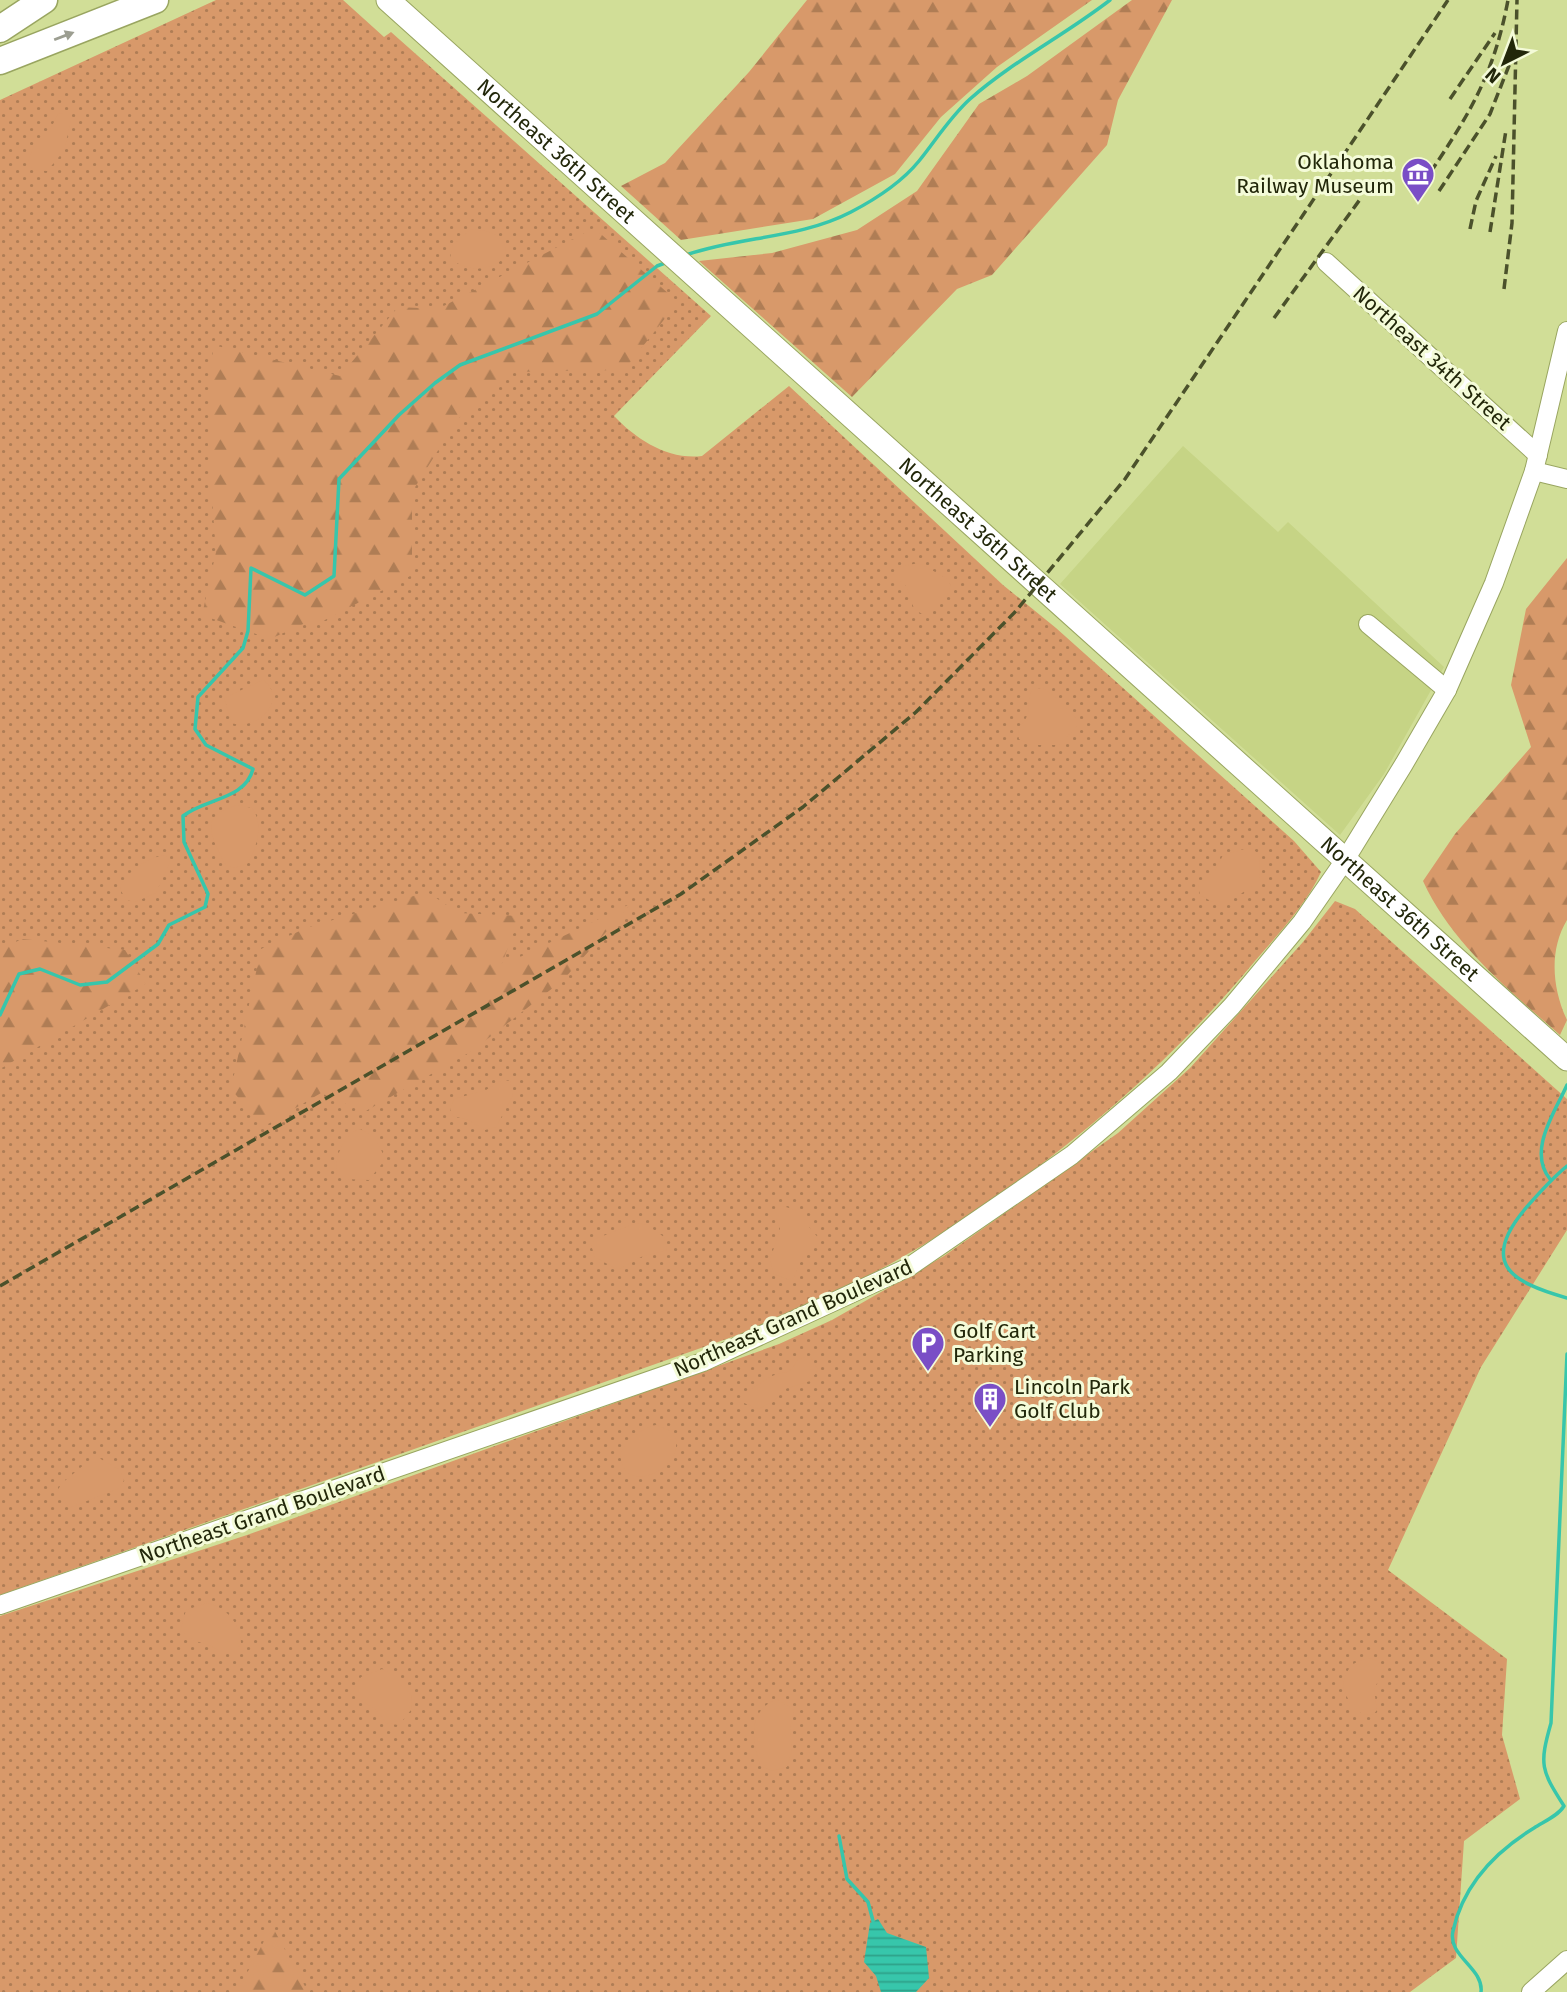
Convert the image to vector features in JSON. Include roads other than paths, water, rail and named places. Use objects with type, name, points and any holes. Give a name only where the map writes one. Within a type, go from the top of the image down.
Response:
[{"type":"highway","points":[[0,29],[44,0]]},
{"type":"highway","points":[[0,61],[155,0]]},
{"type":"main road","name":"Northeast 36th Street","points":[[388,0],[1567,1059]]},
{"type":"street","name":"Northeast 34th Street","points":[[1326,262],[1536,463]]},
{"type":"street","name":"Northeast Grand Boulevard","points":[[0,1605],[703,1362],[909,1267],[1072,1155],[1169,1072],[1231,1006],[1302,922],[1345,860],[1447,690],[1494,583],[1536,463],[1565,360],[1567,331]]},
{"type":"street","points":[[1536,463],[1567,479]]},
{"type":"street","points":[[1368,624],[1447,690]]},
{"type":"street","points":[[1531,1992],[1567,1961]]},
{"type":"water","points":[[878,1919],[887,1933],[926,1947],[929,1978],[916,1992],[881,1992],[876,1976],[864,1962],[870,1923]]},
{"type":"waterway","points":[[686,255],[811,227],[831,221],[870,202],[912,169],[970,99],[1004,72],[1110,0]]},
{"type":"waterway","points":[[0,1015],[19,974],[40,969],[80,985],[107,982],[158,944],[169,925],[205,907],[208,894],[184,842],[183,816],[242,787],[253,769],[206,745],[195,729],[198,697],[243,648],[248,631],[251,568],[305,595],[334,576],[339,479],[399,415],[460,365],[597,314],[657,266],[665,263]]},
{"type":"waterway","points":[[1550,1179],[1541,1156],[1542,1144],[1550,1119],[1567,1085]]},
{"type":"waterway","points":[[1567,1166],[1525,1209],[1505,1243],[1503,1257],[1508,1268],[1517,1277],[1530,1285],[1567,1298]]},
{"type":"waterway","points":[[1481,1992],[1477,1976],[1455,1948],[1453,1940],[1453,1931],[1464,1899],[1494,1859],[1564,1806],[1547,1775],[1544,1758],[1551,1723],[1567,1354]]},
{"type":"waterway","points":[[839,1836],[847,1879],[868,1902],[873,1921]]},
{"type":"railway","points":[[0,1286],[681,894],[803,807],[916,712],[1015,612],[1125,479],[1448,0]]},
{"type":"railway","points":[[1422,185],[1476,98],[1494,53],[1508,0]]},
{"type":"railway","points":[[1504,289],[1512,223],[1517,0]]},
{"type":"railway","points":[[1450,99],[1495,33]]},
{"type":"railway","points":[[1439,191],[1490,114],[1510,63]]},
{"type":"railway","points":[[1490,232],[1506,130]]},
{"type":"railway","points":[[1470,229],[1476,201],[1496,156]]},
{"type":"railway","points":[[1274,318],[1361,198]]},
{"type":"place","name":"Oklahoma Railway Museum","points":[[1418,204]]},
{"type":"place","name":"Golf Cart Parking","points":[[928,1373]]},
{"type":"place","name":"Lincoln Park Golf Club","points":[[990,1429]]}]
